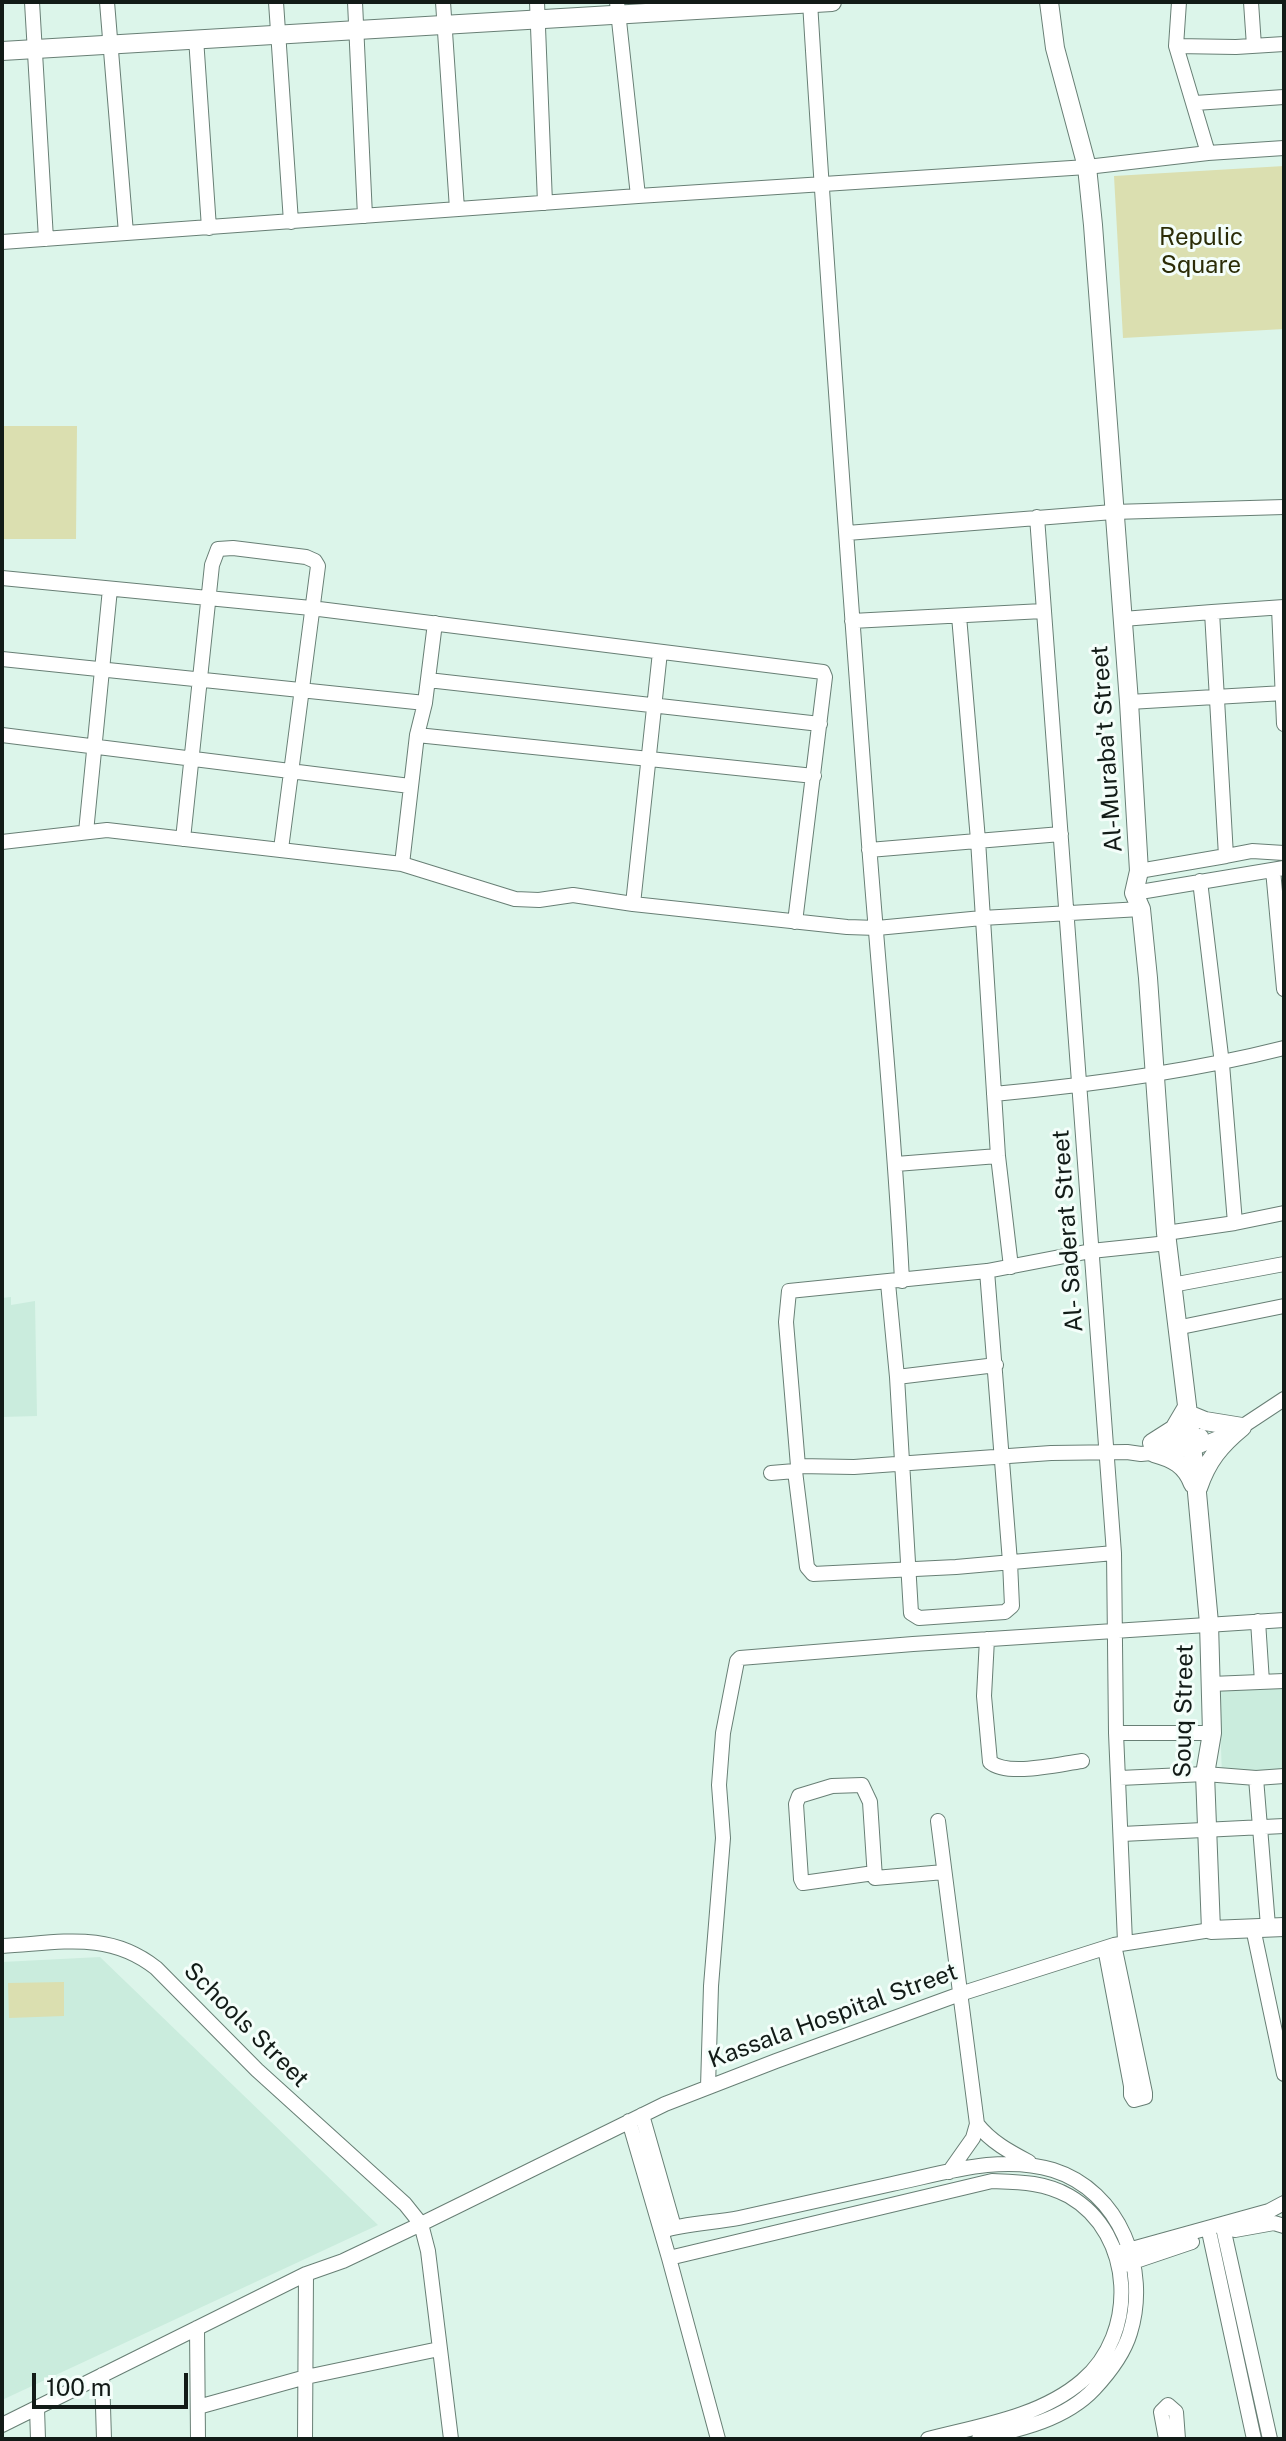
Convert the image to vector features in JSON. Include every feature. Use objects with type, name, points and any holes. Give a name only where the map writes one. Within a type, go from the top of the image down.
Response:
[{"type":"main road","points":[[2,51],[444,24],[538,11],[832,2]]},
{"type":"main road","name":"Al-Muraba't Street","points":[[1049,2],[1055,48],[1087,167],[1129,702],[1138,901],[1167,1238],[1196,1494]]},
{"type":"main road","points":[[1196,1494],[1192,1479],[1182,1466],[1153,1448],[1174,1429],[1188,1410],[1205,1421],[1239,1428]]},
{"type":"main road","points":[[1196,1494],[1205,1468],[1220,1445],[1239,1428]]},
{"type":"main road","name":"Souq Street","points":[[1196,1494],[1209,1623],[1212,1733],[1205,1774],[1211,1930]]},
{"type":"main road","name":"Kassala Hospital Street","points":[[1211,1930],[1268,1927]]},
{"type":"street","points":[[32,2],[46,239]]},
{"type":"street","points":[[107,2],[126,233]]},
{"type":"street","points":[[276,2],[291,222]]},
{"type":"street","points":[[355,2],[365,216]]},
{"type":"street","points":[[443,2],[457,209]]},
{"type":"street","points":[[1179,2],[1176,46],[1208,153]]},
{"type":"street","points":[[1251,2],[1254,46]]},
{"type":"street","points":[[810,3],[819,184],[896,1164],[897,1377],[911,1613],[915,1618],[1005,1612],[1012,1606],[987,1271]]},
{"type":"street","points":[[618,8],[638,196]]},
{"type":"street","points":[[538,11],[545,203]]},
{"type":"street","points":[[196,38],[209,228]]},
{"type":"street","points":[[1176,46],[1284,44]]},
{"type":"street","points":[[1195,103],[1284,97]]},
{"type":"street","points":[[2,242],[1087,167],[1284,148]]},
{"type":"street","points":[[847,533],[1113,512],[1284,507]]},
{"type":"street","name":"Al- Saderat Street","points":[[1037,517],[1114,1553],[1116,1733],[1122,1834],[1114,1945]]},
{"type":"street","points":[[183,839],[214,555],[218,549],[233,548],[306,557],[318,566],[281,849]]},
{"type":"street","points":[[2,578],[311,608],[823,672],[820,724],[795,922]]},
{"type":"street","points":[[86,832],[110,589]]},
{"type":"street","points":[[1123,619],[1281,608],[1284,724]]},
{"type":"street","points":[[852,621],[1043,611]]},
{"type":"street","points":[[1212,612],[1226,856]]},
{"type":"street","points":[[959,616],[978,840],[998,1156],[1011,1267]]},
{"type":"street","points":[[402,864],[410,786],[435,623]]},
{"type":"street","points":[[633,904],[660,652]]},
{"type":"street","points":[[2,659],[425,703]]},
{"type":"street","points":[[428,680],[820,724]]},
{"type":"street","points":[[1129,702],[1283,693]]},
{"type":"street","points":[[2,735],[410,786]]},
{"type":"street","points":[[417,735],[814,776]]},
{"type":"street","points":[[2,842],[107,830],[402,864],[515,899],[539,900],[573,895],[795,922],[877,928],[1067,914],[1138,901],[1200,881],[1279,869],[1284,989]]},
{"type":"street","points":[[869,850],[1061,834]]},
{"type":"street","points":[[1139,871],[1252,851],[1284,853]]},
{"type":"street","points":[[1200,881],[1222,1064],[1235,1223]]},
{"type":"street","points":[[994,1094],[1080,1086],[1222,1064],[1284,1048]]},
{"type":"street","points":[[896,1164],[998,1156]]},
{"type":"street","points":[[1114,1553],[909,1570],[813,1574],[807,1567],[797,1468],[786,1322],[789,1291],[987,1271],[1284,1213]]},
{"type":"street","points":[[1172,1285],[1284,1264]]},
{"type":"street","points":[[1176,1328],[1284,1306]]},
{"type":"street","points":[[897,1377],[996,1365]]},
{"type":"street","points":[[771,1473],[797,1468],[1127,1452],[1191,1444],[1239,1428],[1284,1399]]},
{"type":"street","points":[[708,2087],[711,1986],[723,1838],[719,1785],[723,1733],[737,1661],[746,1655],[1284,1620]]},
{"type":"street","points":[[1258,1621],[1262,1682]]},
{"type":"street","points":[[987,1639],[984,1696],[990,1762],[997,1768],[1017,1769],[1082,1761]]},
{"type":"street","points":[[1211,1684],[1284,1681]]},
{"type":"street","points":[[1116,1733],[1212,1733]]},
{"type":"street","points":[[1120,1778],[1205,1774],[1256,1778],[1284,1776]]},
{"type":"street","points":[[1256,1778],[1284,2074]]},
{"type":"street","points":[[862,1785],[870,1802],[875,1878],[874,1873],[803,1883],[796,1804],[799,1796],[832,1786],[862,1785]]},
{"type":"street","points":[[938,1821],[977,2124],[973,2138],[949,2172]]},
{"type":"street","points":[[1122,1834],[1284,1826]]},
{"type":"street","points":[[875,1878],[944,1872]]},
{"type":"street","name":"Kassala Hospital Street","points":[[2,2425],[306,2274],[343,2261],[635,2118],[708,2087],[960,1994],[1114,1945],[1211,1930]]},
{"type":"street","name":"Schools Street","points":[[2,1946],[87,1941],[110,1943],[141,1956],[257,2070],[405,2204],[421,2224]]},
{"type":"street","points":[[1114,1945],[1145,2093],[1140,2101],[1134,2100],[1131,2095],[1114,1945]]},
{"type":"street","points":[[635,2118],[668,2229],[669,2258],[718,2439]]},
{"type":"street","points":[[977,2124],[1003,2148],[1033,2165]]},
{"type":"street","points":[[668,2229],[997,2164],[1033,2165],[1057,2171],[1083,2184],[1103,2203],[1120,2227],[1134,2310],[1130,2334],[1116,2361],[1093,2390],[1069,2408],[1040,2422],[988,2433],[928,2439]]},
{"type":"street","points":[[669,2258],[992,2181],[1036,2183],[1069,2196],[1092,2214],[1125,2258]]},
{"type":"street","points":[[1125,2258],[1284,2203]]},
{"type":"street","points":[[736,2218],[740,2243]]},
{"type":"street","points":[[1125,2258],[1217,2234],[1274,2223],[1284,2226]]},
{"type":"street","points":[[421,2224],[428,2251],[451,2439]]},
{"type":"street","points":[[1217,2234],[1254,2439]]},
{"type":"street","points":[[1217,2234],[1270,2439]]},
{"type":"street","points":[[305,2439],[306,2274]]},
{"type":"street","points":[[197,2328],[198,2439]]},
{"type":"street","points":[[198,2407],[306,2377],[439,2349]]},
{"type":"street","points":[[102,2375],[104,2439]]},
{"type":"street","points":[[1166,2439],[1161,2412],[1168,2405],[1176,2412],[1178,2439]]},
{"type":"street","points":[[37,2408],[38,2439]]},
{"type":"shaded area","points":[[11,1297],[11,1305],[35,1301],[37,1416],[2,1417],[2,1298]]},
{"type":"shaded area","points":[[1284,1686],[1284,1774],[1222,1777],[1219,1688]]},
{"type":"shaded area","points":[[100,1957],[378,2225],[2,2400],[2,1962]]},
{"type":"green space","name":"Repulic Square","points":[[1284,166],[1284,329],[1123,338],[1114,176]]},
{"type":"green space","points":[[2,426],[77,426],[76,539],[2,539]]},
{"type":"green space","points":[[64,1982],[64,2016],[9,2018],[8,1983]]}]
